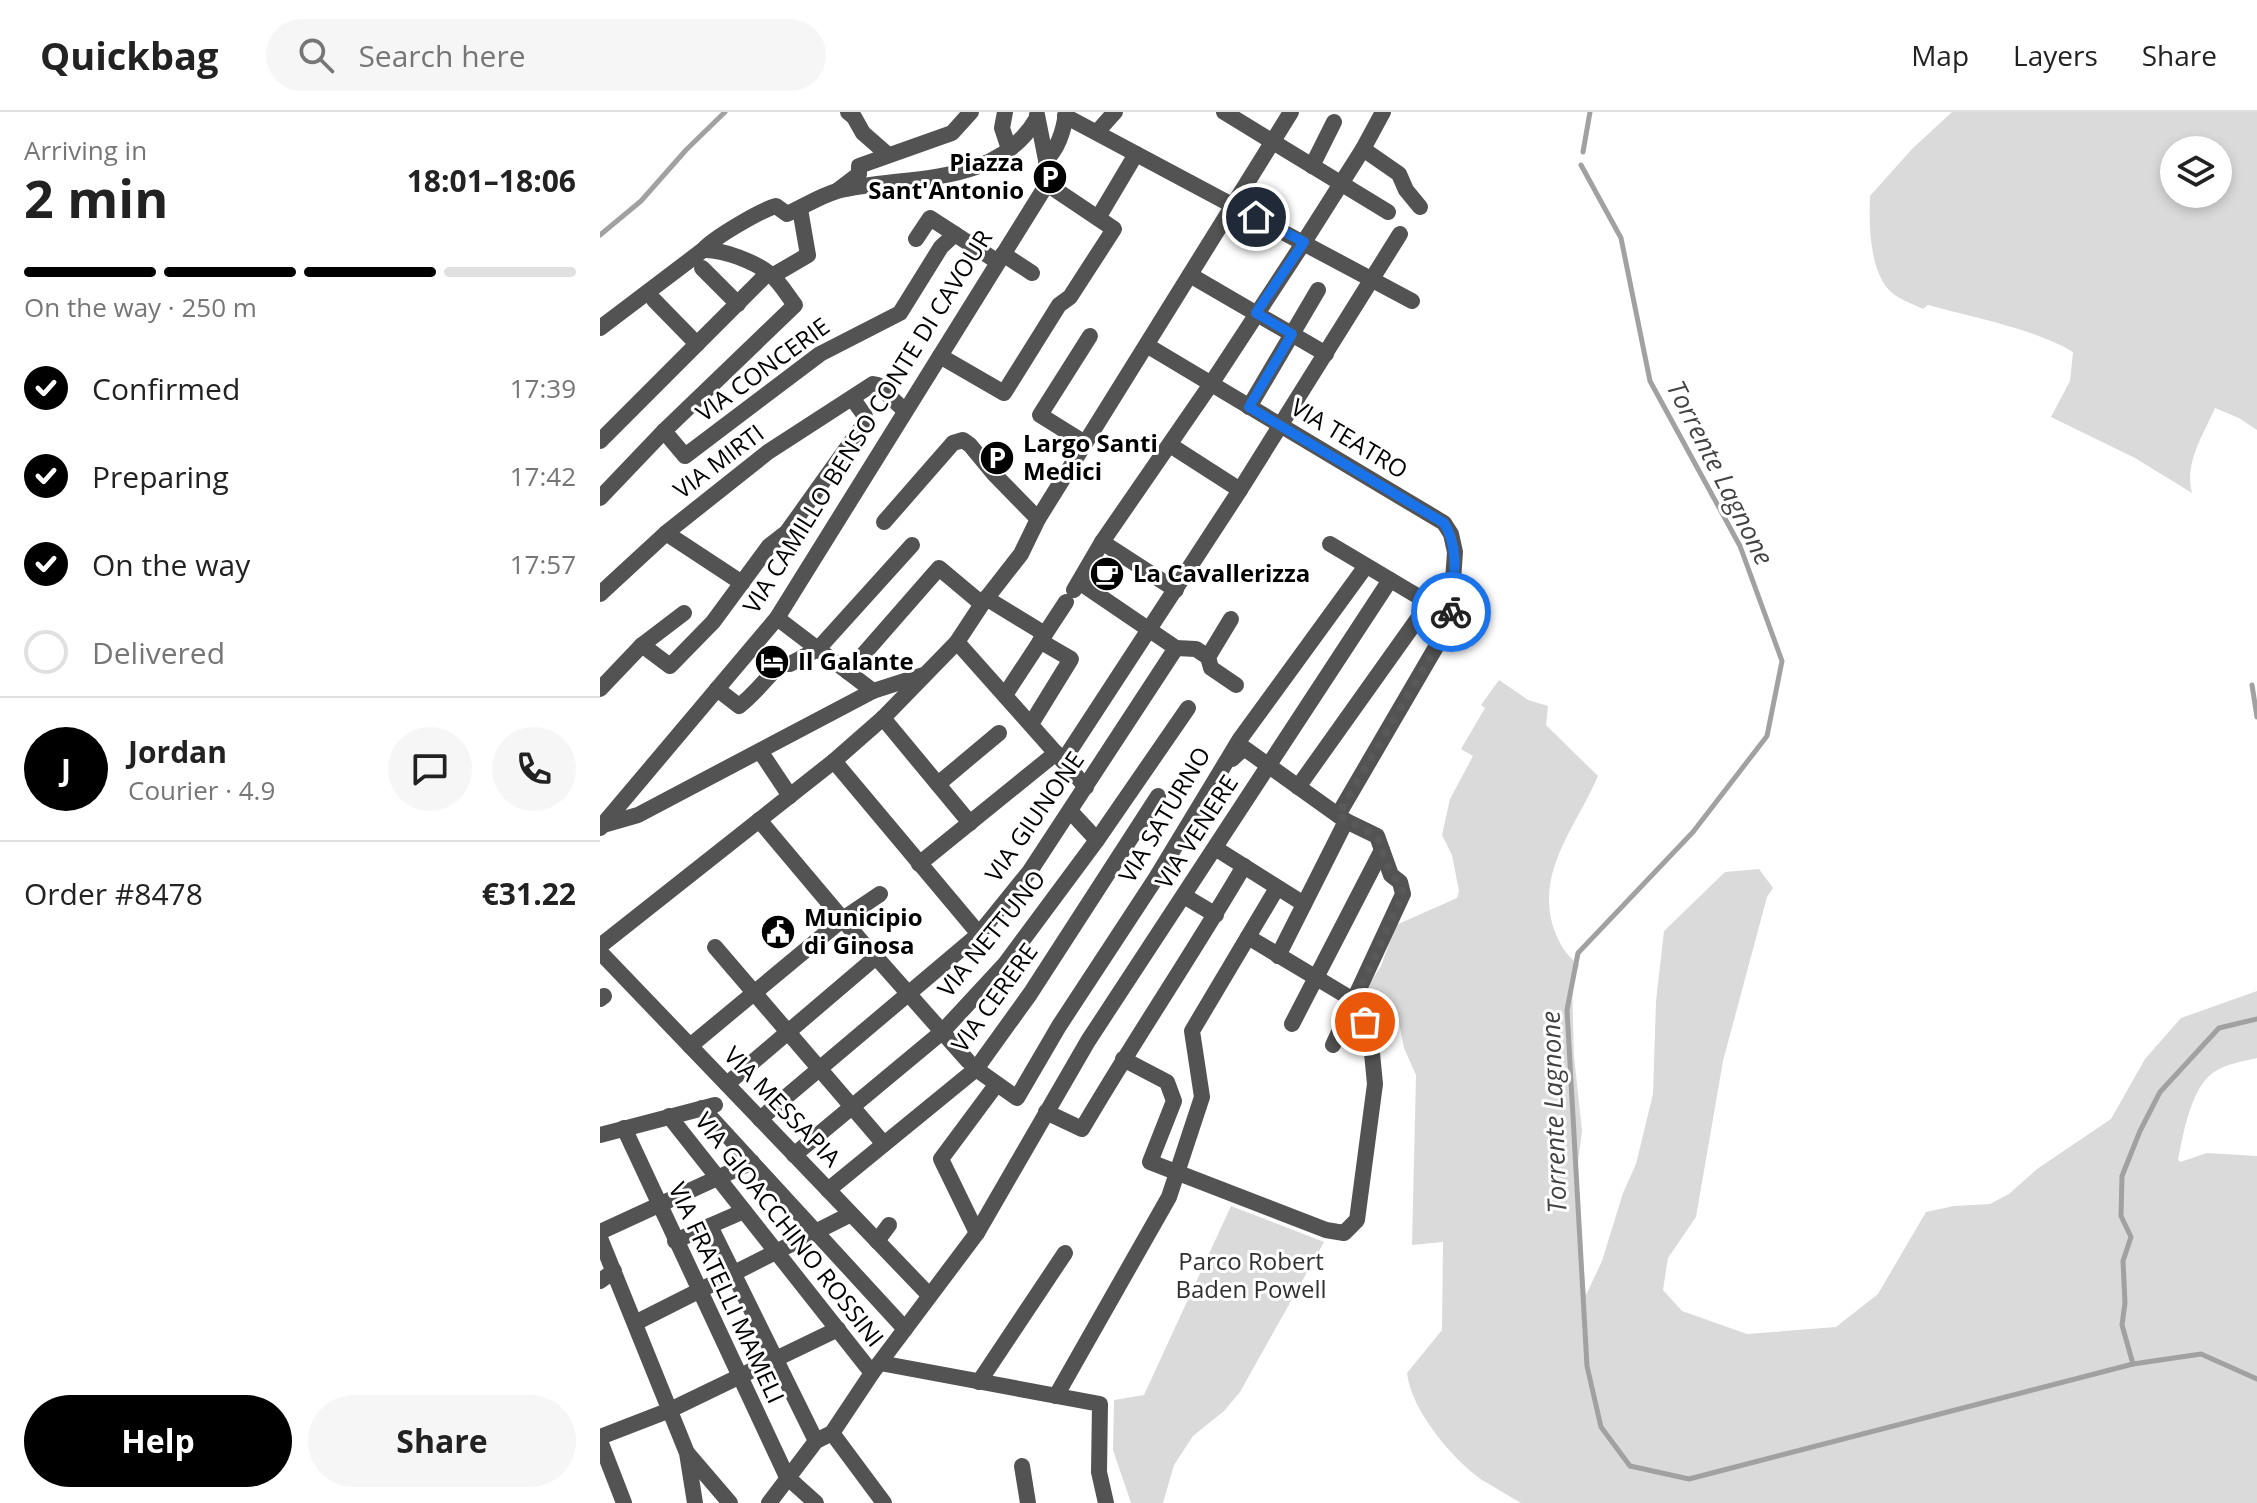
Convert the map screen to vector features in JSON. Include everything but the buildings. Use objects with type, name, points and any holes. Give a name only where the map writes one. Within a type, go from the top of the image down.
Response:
[{"type":"street","points":[[848,112],[863,133],[887,154]]},
{"type":"street","points":[[600,328],[703,250],[711,240],[751,220],[762,210],[776,206],[787,214],[800,209],[836,192],[859,174],[859,166],[952,133],[971,112]]},
{"type":"street","points":[[1005,112],[1002,128],[1009,149]]},
{"type":"street","points":[[1097,132],[1115,112]]},
{"type":"street","points":[[1224,112],[1388,212]]},
{"type":"street","points":[[600,949],[834,761],[883,718],[957,642],[1021,554],[1038,519],[1291,112]]},
{"type":"street","points":[[1005,695],[1102,542],[1304,242],[1383,112]]},
{"type":"street","points":[[1066,114],[1412,301]]},
{"type":"street","name":"VIA CAMILLO BENSO CONTE DI CAVOUR","points":[[601,827],[777,618],[1000,258],[1063,133],[1066,114]]},
{"type":"street","points":[[836,192],[946,176],[973,168],[1026,136],[1037,115]]},
{"type":"street","points":[[940,356],[1004,393],[1059,305],[1070,297],[1114,229],[1045,171],[1037,115]]},
{"type":"street","points":[[1312,166],[1334,122]]},
{"type":"street","points":[[1363,149],[1399,174],[1406,190],[1420,207]]},
{"type":"street","points":[[1098,218],[1136,154]]},
{"type":"street","points":[[600,441],[770,274],[808,255],[800,209]]},
{"type":"street","points":[[916,239],[930,218],[1032,273]]},
{"type":"street","name":"VIA CONCERIE","points":[[664,431],[685,456],[820,354],[900,313],[941,247],[955,234]]},
{"type":"street","points":[[919,864],[1060,757],[1176,590],[1400,234]]},
{"type":"street","points":[[600,498],[664,431],[795,305],[770,274],[712,249],[703,250]]},
{"type":"street","points":[[702,268],[738,304]]},
{"type":"street","points":[[1190,275],[1326,354]]},
{"type":"street","points":[[1249,407],[1318,290]]},
{"type":"street","points":[[654,300],[697,344]]},
{"type":"street","points":[[1085,443],[1040,415],[1090,336]]},
{"type":"street","name":"VIA TEATRO","points":[[1148,346],[1444,523],[1451,534],[1455,552],[1451,616]]},
{"type":"street","name":"VIA MIRTI","points":[[600,594],[666,533],[768,452],[873,384],[878,385],[905,411]]},
{"type":"street","points":[[642,645],[670,666],[713,622],[769,546],[787,532],[864,424],[865,416],[852,398]]},
{"type":"street","points":[[884,522],[953,443],[963,440],[1038,519]]},
{"type":"street","points":[[1170,445],[1240,490]]},
{"type":"street","points":[[666,533],[742,583]]},
{"type":"street","points":[[1102,542],[1176,590]]},
{"type":"street","points":[[1278,956],[1342,818],[1450,623],[1451,616],[1330,544]]},
{"type":"street","points":[[717,689],[739,706],[781,664],[790,664],[818,649],[912,545]]},
{"type":"street","name":"VIA SATURNO","points":[[996,1085],[1017,1098],[1059,1026],[1156,878],[1224,763],[1366,566]]},
{"type":"street","points":[[848,672],[939,568],[1071,659],[1031,724]]},
{"type":"street","name":"VIA VENERE","points":[[832,1433],[876,1368],[977,1233],[1088,1041],[1390,580]]},
{"type":"street","points":[[1073,592],[1150,629],[1176,648],[1196,649],[1208,657],[1211,668],[1236,685]]},
{"type":"street","points":[[1298,787],[1429,603]]},
{"type":"street","points":[[600,689],[642,645],[684,613]]},
{"type":"street","points":[[777,618],[873,691]]},
{"type":"street","points":[[1208,657],[1231,619]]},
{"type":"street","points":[[957,642],[1086,787]]},
{"type":"street","name":"VIA GIUNONE","points":[[760,1119],[979,934],[1030,871],[1071,812],[1176,648]]},
{"type":"street","points":[[601,827],[638,815],[873,691],[924,674]]},
{"type":"street","name":"VIA NETTUNO","points":[[794,1155],[942,1032],[1005,964],[1097,840],[1188,708]]},
{"type":"street","points":[[883,718],[970,823]]},
{"type":"street","points":[[938,784],[999,733]]},
{"type":"street","points":[[1224,763],[1244,748],[1342,818],[1377,836],[1391,875],[1400,882],[1403,894],[1333,1045]]},
{"type":"street","points":[[760,751],[790,796]]},
{"type":"street","points":[[834,761],[979,934]]},
{"type":"street","name":"VIA CERERE","points":[[828,1190],[972,1065],[1038,982],[1158,796]]},
{"type":"street","points":[[1071,812],[1097,840]]},
{"type":"street","points":[[759,820],[942,1032],[972,1065],[996,1085],[941,1159],[977,1233]]},
{"type":"street","points":[[1215,848],[1304,904]]},
{"type":"street","points":[[1292,1024],[1382,850]]},
{"type":"street","points":[[1046,1112],[1082,1129],[1244,866]]},
{"type":"street","points":[[1056,1396],[1162,1210],[1179,1173],[1202,1097],[1192,1031],[1277,888]]},
{"type":"street","points":[[690,1046],[843,919],[880,894]]},
{"type":"street","points":[[1184,896],[1216,915]]},
{"type":"street","points":[[1123,1059],[1167,1082],[1174,1101],[1150,1162],[1326,1230],[1344,1233],[1357,1220],[1375,1084],[1371,1043],[1355,1001],[1248,937]]},
{"type":"street","points":[[715,947],[884,1144]]},
{"type":"street","name":"VIA MESSAPIA","points":[[600,949],[929,1295]]},
{"type":"street","points":[[727,1084],[790,1033],[871,952]]},
{"type":"street","points":[[600,1135],[708,1106],[752,1162],[905,1329]]},
{"type":"street","name":"VIA GIOACCHINO ROSSINI","points":[[669,1116],[838,1329],[876,1368]]},
{"type":"street","name":"VIA FRATELLI MAMELI","points":[[624,1128],[787,1477]]},
{"type":"street","points":[[695,1503],[687,1453],[600,1235],[752,1162]]},
{"type":"street","points":[[675,1241],[744,1211]]},
{"type":"street","points":[[635,1323],[851,1214]]},
{"type":"street","points":[[877,1241],[889,1225]]},
{"type":"street","points":[[710,1226],[816,1441]]},
{"type":"street","points":[[979,1382],[1065,1253]]},
{"type":"street","points":[[600,1281],[614,1271]]},
{"type":"street","points":[[624,1503],[600,1439],[740,1378],[838,1329]]},
{"type":"street","points":[[876,1368],[979,1382],[1100,1404],[1099,1472],[1106,1503]]},
{"type":"street","points":[[769,1503],[816,1441],[832,1433],[883,1503]]},
{"type":"street","points":[[687,1453],[730,1503]]},
{"type":"street","points":[[1022,1466],[1028,1503]]},
{"type":"street","points":[[787,1477],[816,1503]]},
{"type":"green space","points":[[1952,112],[2257,112],[2257,430],[2215,408],[2193,460],[2192,493],[2135,458],[2051,417],[2070,381],[2073,352],[2003,324],[1928,305],[1923,309],[1892,293],[1882,281],[1874,258],[1870,196],[1912,149]]},
{"type":"green space","points":[[1499,680],[1528,700],[1548,706],[1546,725],[1598,776],[1555,865],[1549,903],[1559,941],[1579,965],[1572,983],[1574,1056],[1582,1131],[1575,1186],[1586,1295],[1602,1261],[1623,1193],[1636,1164],[1653,1094],[1656,1001],[1664,931],[1725,872],[1759,869],[1773,888],[1767,897],[1723,1061],[1696,1217],[1668,1258],[1663,1290],[1682,1311],[1747,1334],[1836,1327],[1878,1294],[1926,1212],[1954,1206],[1990,1204],[2009,1194],[2037,1169],[2111,1119],[2145,1059],[2181,1018],[2257,991],[2257,1058],[2220,1069],[2202,1084],[2188,1115],[2178,1160],[2180,1162],[2207,1153],[2257,1156],[2257,1503],[1521,1503],[1482,1480],[1446,1447],[1416,1402],[1407,1373],[1442,1330],[1443,1242],[1412,1245],[1416,1075],[1404,1048],[1398,1017],[1357,1003],[1381,966],[1396,925],[1457,898],[1459,891],[1452,855],[1442,835],[1450,799],[1473,756],[1461,749],[1485,708],[1481,705]]},
{"type":"green space","name":"Parco Robert Baden Powell","points":[[1231,1206],[1324,1242],[1240,1392],[1224,1411],[1193,1436],[1174,1465],[1163,1503],[1131,1503],[1113,1450],[1114,1400],[1144,1395]]},
{"type":"waterway","name":"Torrente Lagnone","points":[[600,235],[641,201],[725,112]]},
{"type":"waterway","name":"Torrente Lagnone","points":[[1583,152],[1590,112]]},
{"type":"waterway","name":"Torrente Lagnone","points":[[1581,165],[1621,238],[1650,381],[1740,546],[1782,661],[1767,736],[1693,832],[1578,953],[1567,1010],[1587,1366],[1601,1427],[1630,1466],[1689,1479],[2133,1364],[2201,1354],[2257,1379]]},
{"type":"waterway","points":[[2252,685],[2257,717]]},
{"type":"waterway","points":[[2133,1364],[2122,1325],[2125,1303],[2123,1261],[2131,1237],[2121,1216],[2122,1176],[2160,1092],[2219,1028],[2257,1019]]},
{"type":"way so far","points":[[1365,1022],[1355,1001],[1403,894],[1400,882],[1391,875],[1377,836],[1338,815],[1450,623],[1451,612]]},
{"type":"place","name":"Piazza Sant'Antonio","points":[[1050,177]]},
{"type":"place","name":"Largo Santi Medici","points":[[997,458]]},
{"type":"place","name":"La Cavallerizza","points":[[1107,574]]},
{"type":"place","name":"Il Galante","points":[[772,662]]},
{"type":"place","name":"Municipio di Ginosa","points":[[778,932]]},
{"type":"route","points":[[1256,217],[1304,242],[1256,313],[1292,334],[1249,407],[1444,523],[1451,534],[1455,552],[1451,612]]}]
